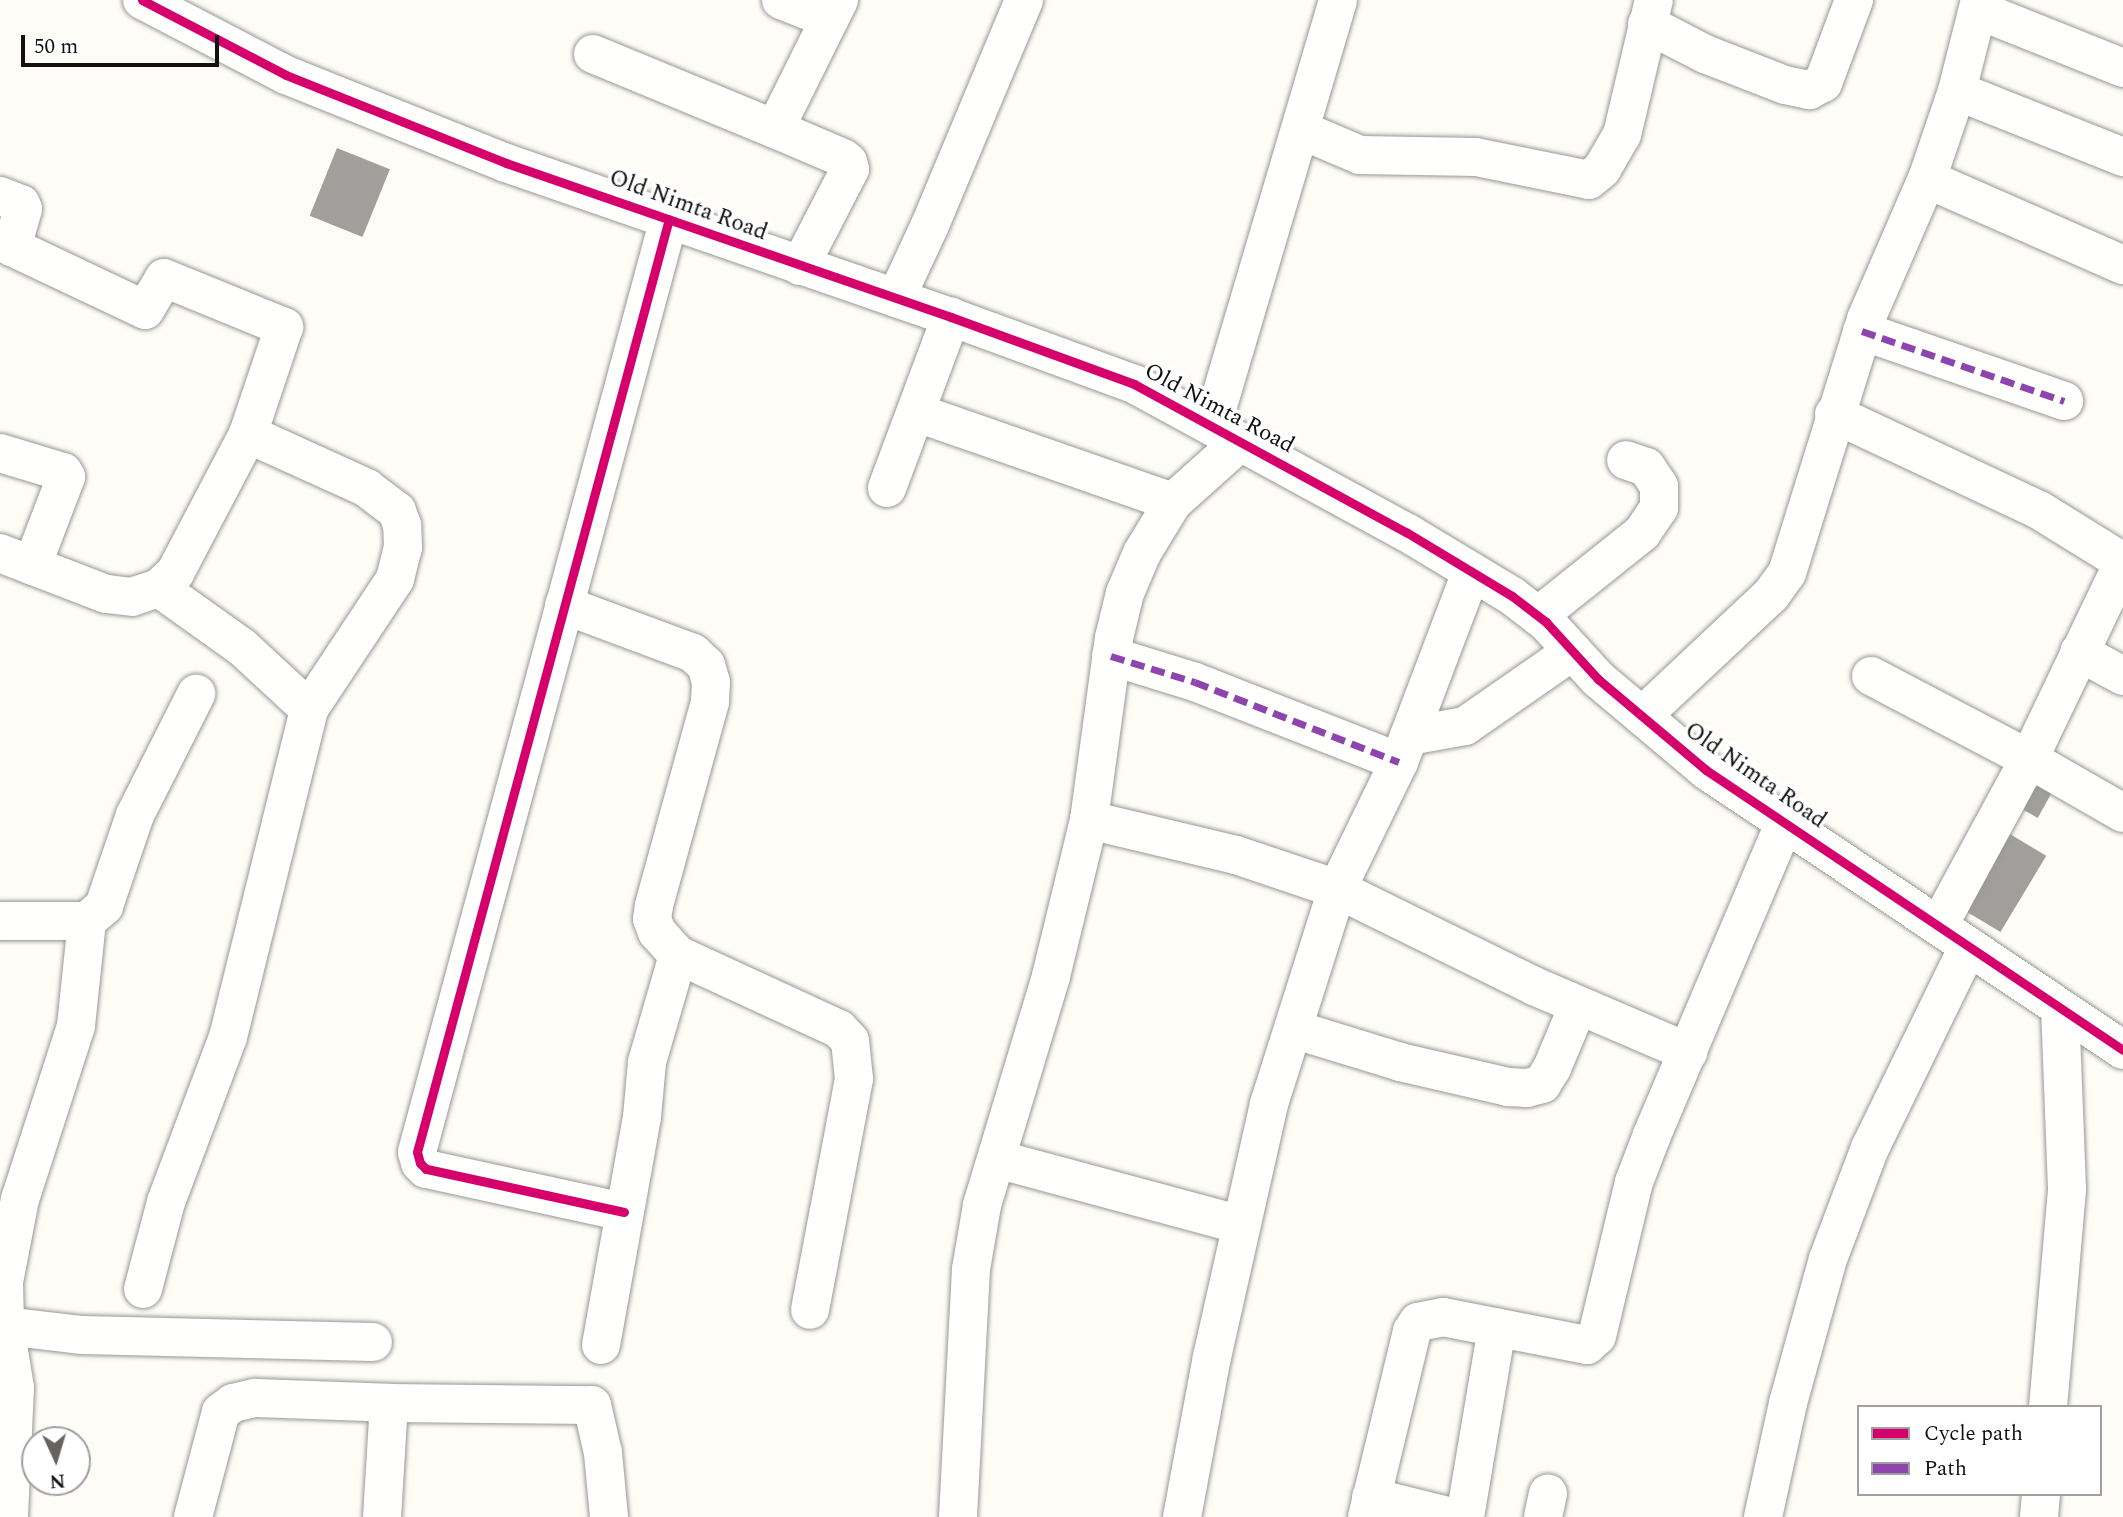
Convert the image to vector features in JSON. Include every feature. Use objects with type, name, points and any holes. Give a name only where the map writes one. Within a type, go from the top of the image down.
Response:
[{"type":"street","name":"Old Nimta Road","points":[[142,0],[194,12],[286,75],[506,163],[951,317],[1134,384],[1406,532],[1512,596],[1538,616],[1598,679],[1706,770],[2123,1050]]},
{"type":"street","points":[[775,129],[834,9],[781,0]]},
{"type":"street","points":[[895,298],[930,225],[1024,0]]},
{"type":"street","points":[[958,1517],[971,1269],[982,1205],[1051,976],[1089,820],[1111,656],[1125,593],[1142,553],[1173,502],[1226,434],[1301,130],[1338,0]]},
{"type":"street","points":[[1301,130],[1360,155],[1476,156],[1589,180],[1602,169],[1618,146],[1650,12],[1705,54],[1785,85],[1809,90],[1818,89],[1823,83],[1854,0]]},
{"type":"street","points":[[1642,716],[1771,595],[1787,573],[1862,331],[1927,179],[1957,91],[1979,5],[2123,68]]},
{"type":"street","points":[[593,54],[848,162],[850,169],[800,266]]},
{"type":"street","points":[[1957,91],[2123,157]]},
{"type":"street","points":[[1927,179],[2123,265]]},
{"type":"street","points":[[0,195],[22,204],[23,209],[12,247],[145,310],[164,278],[284,327],[248,434],[175,573],[159,588],[132,597],[106,594],[16,560],[65,477],[63,472],[0,453]]},
{"type":"street","points":[[624,1212],[426,1169],[420,1163],[417,1153],[669,219]]},
{"type":"street","points":[[887,488],[951,317]]},
{"type":"street","points":[[1862,331],[2064,401]]},
{"type":"street","points":[[1763,1517],[1788,1403],[1828,1259],[1953,936],[2029,759],[2123,562],[2039,510],[1835,414]]},
{"type":"street","points":[[929,417],[1173,502]]},
{"type":"street","points":[[143,1289],[166,1202],[228,1037],[309,709],[395,579],[403,548],[402,525],[397,511],[367,488],[248,434]]},
{"type":"street","points":[[1538,616],[1642,533],[1659,508],[1659,486],[1646,467],[1626,460]]},
{"type":"street","points":[[1182,1517],[1209,1371],[1269,1104],[1337,890],[1404,749],[1471,572]]},
{"type":"street","points":[[159,588],[243,648],[309,709]]},
{"type":"street","points":[[564,605],[694,653],[706,665],[711,682],[710,702],[652,919],[657,932],[678,955],[839,1029],[850,1041],[854,1079],[810,1310]]},
{"type":"street","points":[[1111,656],[1404,749],[1465,726],[1573,651]]},
{"type":"street","points":[[2079,652],[2123,676]]},
{"type":"street","points":[[1871,676],[2029,759],[2123,813]]},
{"type":"street","points":[[0,921],[87,921],[104,906],[135,815],[196,694]]},
{"type":"street","points":[[1089,820],[1236,855],[1337,890],[1578,1006],[1688,1052]]},
{"type":"street","points":[[1452,1517],[1369,1507],[1412,1331],[1418,1322],[1443,1317],[1587,1345],[1597,1336],[1634,1182],[1785,821]]},
{"type":"street","points":[[9,1517],[15,1388],[5,1326],[4,1282],[9,1249],[36,1141],[76,1026],[87,921]]},
{"type":"street","points":[[601,1345],[642,1117],[647,1062],[678,955]]},
{"type":"street","points":[[1293,1029],[1400,1062],[1508,1087],[1527,1088],[1542,1083],[1552,1068],[1578,1006]]},
{"type":"street","points":[[2048,1405],[2067,1189],[2060,1008]]},
{"type":"street","points":[[997,1160],[1241,1225]]},
{"type":"street","points":[[5,1326],[82,1335],[373,1342]]},
{"type":"street","points":[[1459,1517],[1466,1511],[1497,1328]]},
{"type":"street","points":[[193,1517],[221,1412],[233,1403],[255,1398],[389,1403],[592,1405],[604,1453],[609,1517]]},
{"type":"street","points":[[382,1517],[389,1403]]},
{"type":"street","points":[[2039,1517],[2041,1496]]},
{"type":"building","points":[[337,148],[390,169],[363,237],[310,216]]},
{"type":"building","points":[[2023,764],[2057,783],[2038,818],[2004,799]]},
{"type":"building","points":[[2000,828],[2046,856],[2000,932],[1954,904]]},
{"type":"marked path","points":[[1862,331],[2064,401]]},
{"type":"marked path","points":[[1111,656],[1195,682],[1399,762]]},
{"type":"cycle path","points":[[142,0],[286,75],[506,163],[951,317],[1134,384],[1406,532],[1512,596],[1546,622],[1598,679],[1706,770],[2123,1050]]},
{"type":"cycle path","points":[[624,1212],[426,1169],[420,1163],[417,1152],[669,219]]}]
